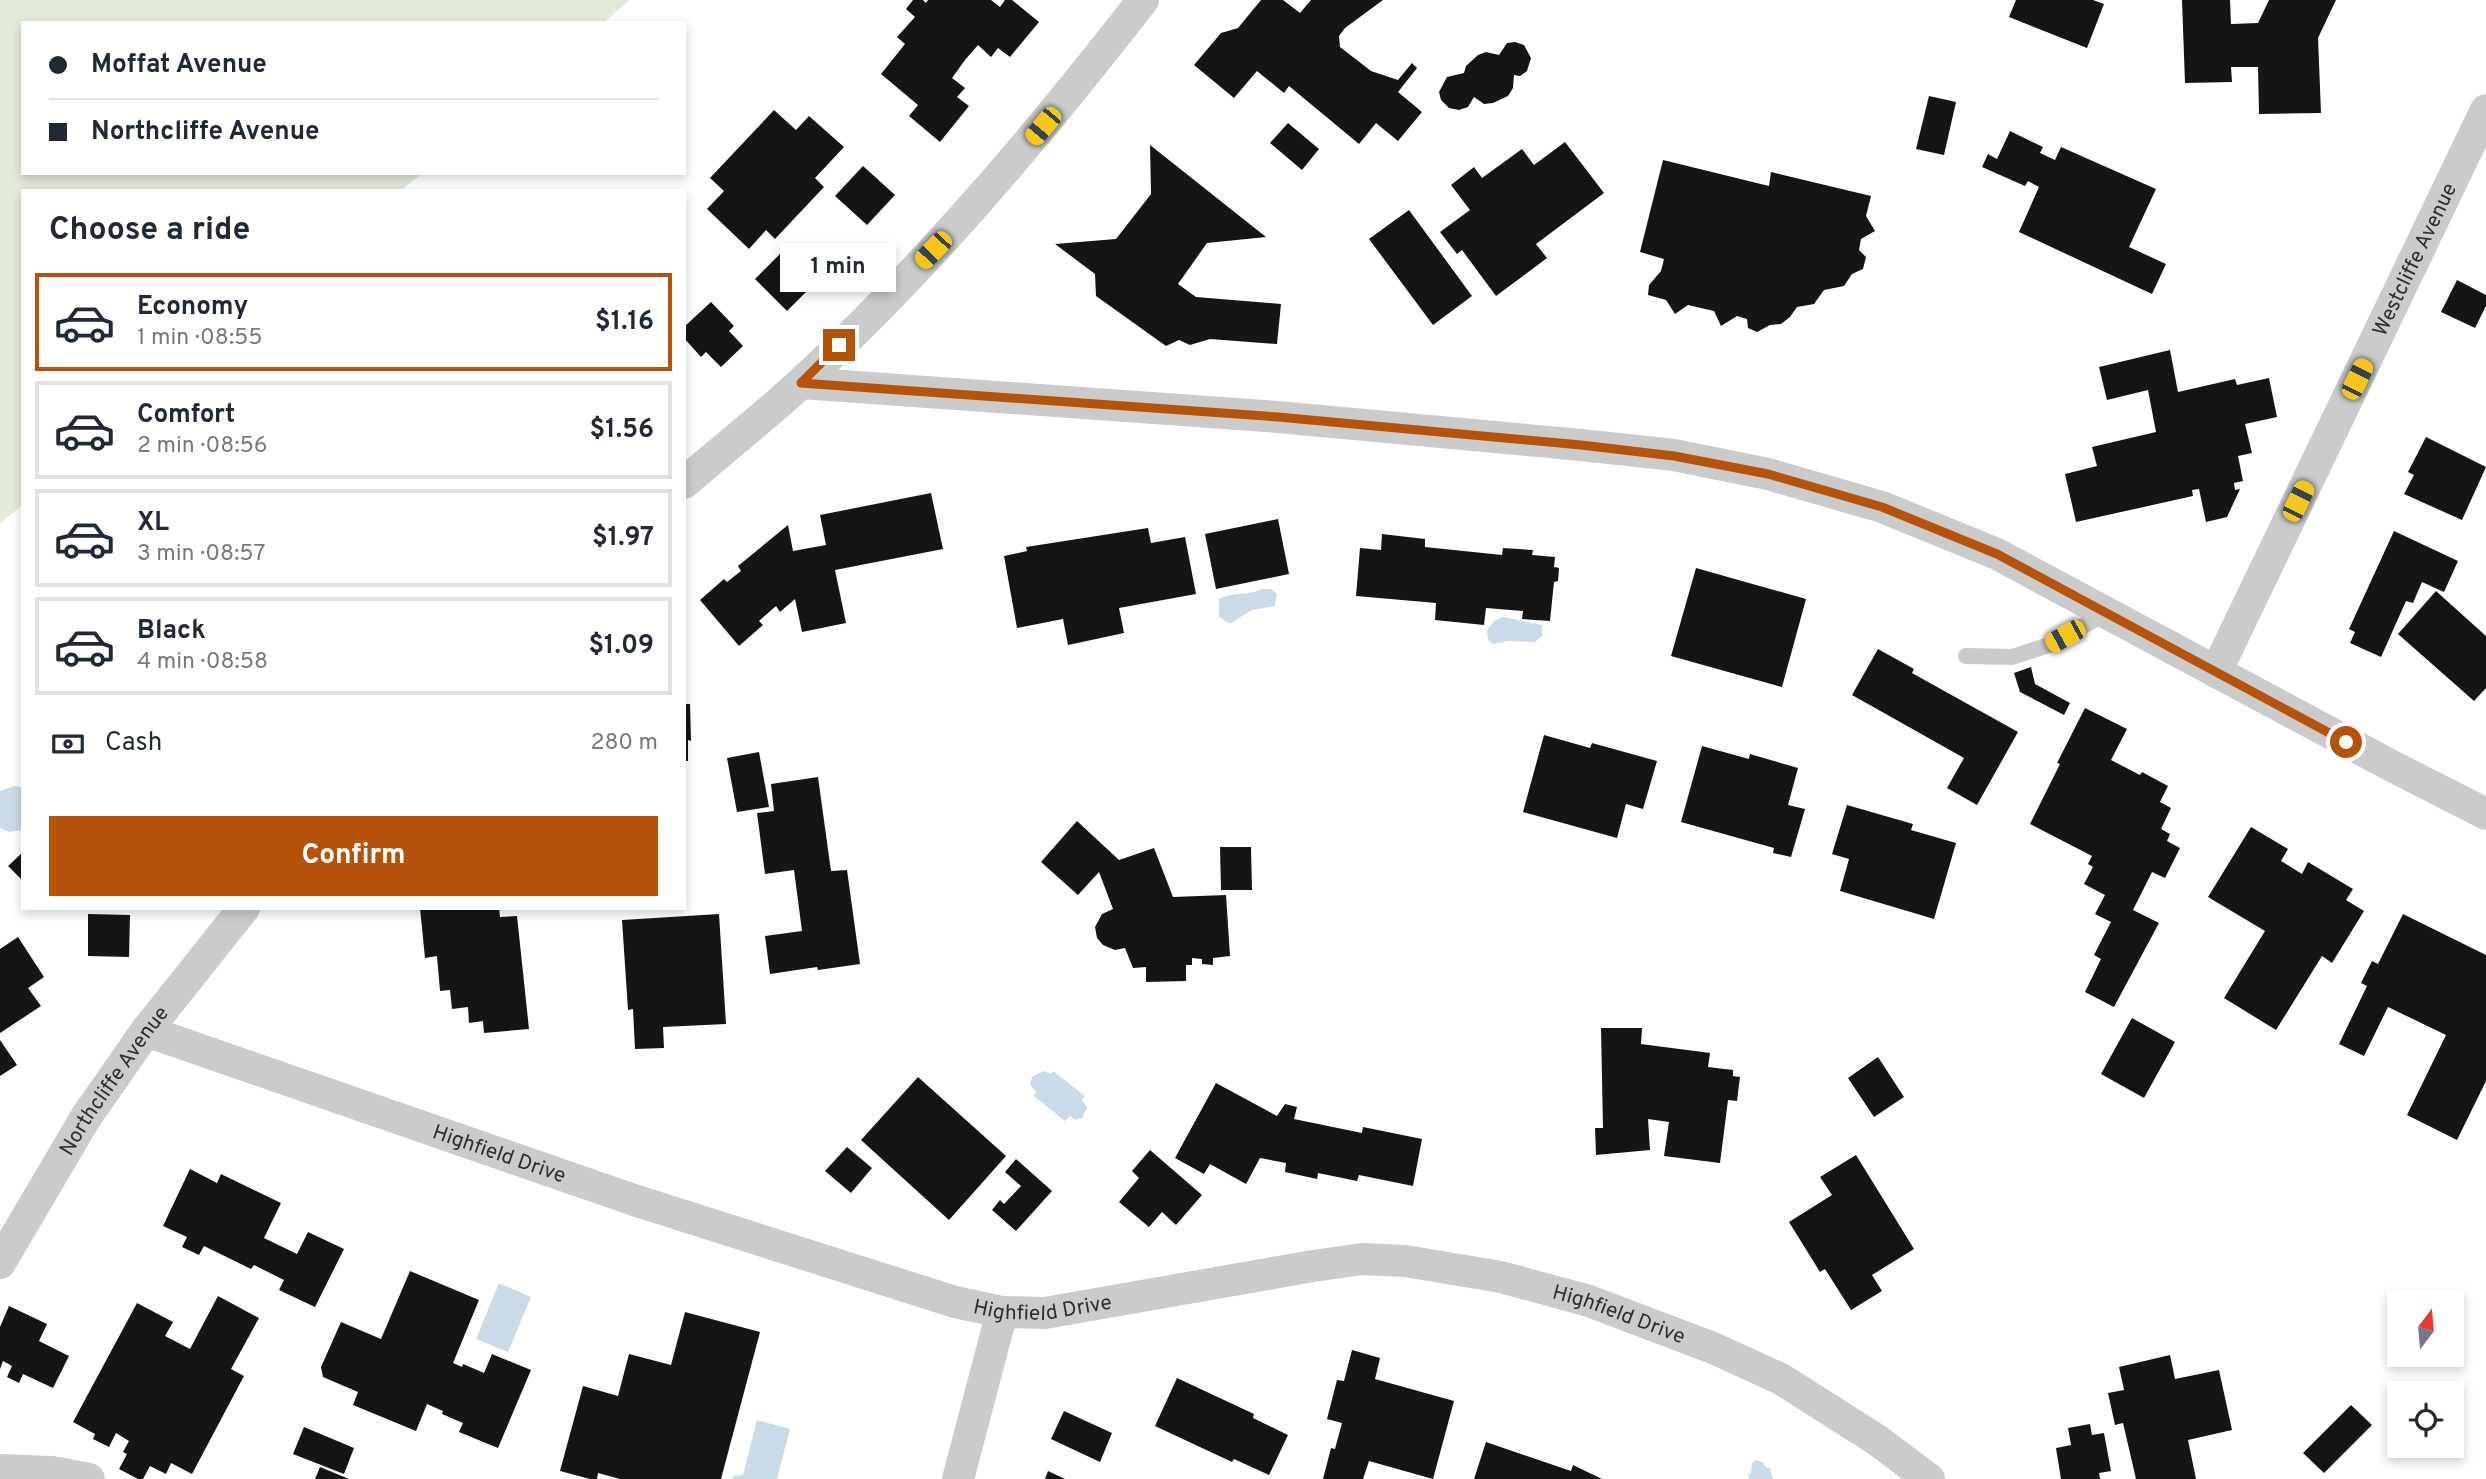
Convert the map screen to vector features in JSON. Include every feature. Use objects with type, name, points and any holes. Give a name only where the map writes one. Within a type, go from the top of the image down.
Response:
[{"type":"street","points":[[686,481],[801,383],[970,211],[1071,92],[1143,0]]},
{"type":"street","name":"Westcliffe Avenue","points":[[2216,672],[2486,110]]},
{"type":"street","points":[[801,383],[1278,417],[1674,456],[1768,474],[1882,507],[1997,554],[2105,614],[2486,814]]},
{"type":"street","name":"Northcliffe Avenue","points":[[0,1263],[79,1129],[146,1031],[242,910]]},
{"type":"street","name":"Highfield Drive","points":[[146,1031],[635,1200],[942,1298],[1002,1312],[1045,1312],[1362,1259],[1405,1261],[1501,1277],[1589,1301],[1713,1348],[1781,1379],[1877,1440],[1930,1479]]},
{"type":"street","points":[[958,1479],[1002,1312]]},
{"type":"street","points":[[0,1470],[40,1471],[89,1479]]},
{"type":"lane","points":[[1966,656],[2012,657],[2049,645],[2105,614]]},
{"type":"shaded area","points":[[0,0],[630,0],[605,21],[21,21],[21,175],[420,175],[403,189],[21,189],[21,507],[0,523]]},
{"type":"water","points":[[1271,589],[1277,594],[1275,606],[1252,610],[1231,623],[1219,617],[1219,599]]},
{"type":"water","points":[[1503,617],[1542,625],[1542,636],[1535,642],[1509,641],[1493,644],[1488,640],[1487,630],[1494,621]]},
{"type":"water","points":[[15,786],[21,788],[21,830],[9,832],[0,828],[0,791]]},
{"type":"water","points":[[1043,1071],[1051,1074],[1053,1071],[1085,1096],[1082,1100],[1087,1108],[1082,1118],[1076,1120],[1070,1116],[1065,1121],[1034,1096],[1036,1092],[1030,1084],[1032,1077]]},
{"type":"water","points":[[499,1283],[531,1297],[508,1352],[476,1339]]},
{"type":"water","points":[[757,1420],[790,1429],[777,1479],[733,1479],[733,1476],[743,1475]]},
{"type":"water","points":[[1756,1460],[1770,1468],[1773,1479],[1749,1479],[1752,1463]]},
{"type":"building","points":[[913,0],[923,0],[926,3],[928,0],[991,0],[1000,7],[1005,0],[1012,0],[1039,22],[1010,57],[998,48],[991,57],[978,45],[965,60],[952,78],[965,88],[957,97],[969,106],[940,142],[909,116],[918,105],[881,74],[905,44],[897,37],[915,17],[906,9]]},
{"type":"building","points":[[1261,0],[1283,0],[1300,13],[1311,0],[1383,0],[1345,28],[1339,36],[1340,47],[1371,71],[1398,80],[1412,63],[1417,68],[1398,92],[1422,112],[1398,141],[1376,123],[1359,144],[1289,86],[1284,93],[1257,71],[1234,98],[1194,65],[1221,33],[1238,28]]},
{"type":"building","points":[[2016,0],[2093,0],[2104,4],[2087,48],[2009,17]]},
{"type":"building","points":[[2182,0],[2230,0],[2231,24],[2258,23],[2269,0],[2336,0],[2318,38],[2321,113],[2259,114],[2258,67],[2231,67],[2232,82],[2185,83]]},
{"type":"building","points":[[1507,43],[1524,45],[1531,58],[1527,71],[1520,76],[1514,75],[1513,88],[1508,96],[1484,104],[1474,97],[1468,107],[1459,110],[1449,108],[1441,100],[1439,92],[1447,77],[1464,73],[1466,66],[1478,55],[1486,52],[1499,55]]},
{"type":"building","points":[[1929,96],[1956,102],[1944,155],[1916,149]]},
{"type":"building","points":[[774,110],[796,130],[809,116],[844,147],[815,178],[824,187],[775,239],[766,230],[749,249],[707,209],[724,191],[710,178]]},
{"type":"building","points":[[1288,123],[1319,149],[1302,170],[1270,143]]},
{"type":"building","points":[[2010,131],[2043,147],[2040,153],[2055,160],[2061,147],[2156,189],[2129,247],[2166,264],[2152,294],[2019,232],[2039,187],[2028,181],[2025,186],[1982,167],[1988,154],[1997,159]]},
{"type":"building","points":[[1565,142],[1604,193],[1536,244],[1547,258],[1496,296],[1462,250],[1457,254],[1440,232],[1470,210],[1451,185],[1474,167],[1482,178],[1522,149],[1534,165]]},
{"type":"building","points":[[1150,145],[1266,237],[1207,243],[1178,284],[1196,297],[1281,304],[1277,344],[1210,339],[1190,345],[1179,340],[1166,346],[1096,296],[1095,274],[1055,244],[1116,239],[1151,194]]},
{"type":"building","points":[[1663,160],[1769,186],[1771,172],[1871,196],[1866,216],[1875,231],[1861,239],[1859,250],[1866,257],[1863,269],[1852,274],[1844,286],[1824,290],[1814,304],[1797,307],[1781,324],[1770,325],[1757,332],[1748,328],[1747,319],[1737,316],[1721,326],[1714,311],[1688,305],[1675,314],[1666,300],[1648,295],[1649,285],[1661,271],[1664,259],[1640,252]]},
{"type":"building","points":[[863,166],[895,195],[867,225],[835,196]]},
{"type":"building","points":[[1409,210],[1472,296],[1433,325],[1369,239]]},
{"type":"building","points":[[784,250],[817,281],[787,311],[755,279]]},
{"type":"building","points":[[2457,280],[2486,295],[2486,306],[2475,328],[2441,312]]},
{"type":"building","points":[[711,302],[734,326],[729,331],[743,346],[721,367],[706,352],[701,357],[686,340],[686,325]]},
{"type":"building","points":[[2170,350],[2178,392],[2235,379],[2237,385],[2269,378],[2277,417],[2245,424],[2252,453],[2238,456],[2243,481],[2234,483],[2235,490],[2240,489],[2227,517],[2206,522],[2199,489],[2192,490],[2193,496],[2076,522],[2065,474],[2097,466],[2092,447],[2156,432],[2148,390],[2107,400],[2099,367]]},
{"type":"building","points":[[2426,437],[2486,467],[2462,520],[2404,494],[2414,475],[2408,472]]},
{"type":"building","points":[[931,493],[943,549],[835,570],[846,623],[802,632],[795,599],[780,612],[776,606],[759,621],[763,625],[739,646],[700,600],[724,579],[727,582],[741,571],[738,566],[788,525],[793,551],[826,545],[820,515]]},
{"type":"building","points":[[1278,519],[1289,574],[1216,589],[1205,534]]},
{"type":"building","points":[[1148,528],[1151,543],[1185,537],[1196,594],[1119,608],[1124,633],[1068,645],[1063,619],[1017,628],[1004,556],[1027,551],[1026,547]]},
{"type":"building","points":[[2394,531],[2458,561],[2444,592],[2422,582],[2413,603],[2406,601],[2381,657],[2350,643],[2355,632],[2349,629]]},
{"type":"building","points":[[1382,534],[1425,539],[1425,547],[1502,555],[1503,548],[1533,550],[1532,555],[1555,557],[1554,567],[1559,568],[1558,581],[1554,582],[1550,621],[1522,619],[1523,611],[1486,608],[1484,625],[1435,620],[1436,603],[1356,596],[1360,548],[1381,550]]},
{"type":"building","points":[[1696,568],[1806,599],[1782,687],[1671,656]]},
{"type":"building","points":[[2436,591],[2486,636],[2486,688],[2474,701],[2398,634]]},
{"type":"building","points":[[1878,649],[1914,669],[1912,673],[2018,732],[1977,805],[1947,788],[1964,758],[1852,695]]},
{"type":"building","points":[[2031,667],[2035,684],[2070,703],[2064,715],[2020,692],[2014,673]]},
{"type":"building","points":[[686,704],[690,704],[691,741],[688,740],[688,761]]},
{"type":"building","points":[[2085,708],[2127,729],[2111,760],[2168,786],[2160,802],[2171,808],[2161,829],[2170,834],[2167,841],[2180,848],[2165,878],[2152,872],[2133,910],[2159,923],[2114,1007],[2085,992],[2101,959],[2094,955],[2111,922],[2095,914],[2105,895],[2084,884],[2093,867],[2088,864],[2092,856],[2030,824]]},
{"type":"building","points":[[1544,735],[1590,748],[1592,743],[1657,761],[1643,809],[1626,804],[1617,838],[1523,812]]},
{"type":"building","points":[[1702,746],[1749,759],[1750,754],[1798,768],[1788,805],[1805,809],[1791,857],[1773,853],[1774,848],[1681,822]]},
{"type":"building","points":[[759,752],[769,807],[737,812],[727,758]]},
{"type":"building","points":[[818,777],[831,871],[847,870],[860,964],[770,974],[765,936],[802,931],[794,870],[765,874],[757,813],[774,811],[771,784]]},
{"type":"building","points":[[1847,805],[1913,824],[1911,830],[1956,843],[1934,919],[1840,891],[1849,859],[1832,854]]},
{"type":"building","points":[[1077,821],[1119,860],[1154,848],[1173,897],[1226,895],[1230,956],[1213,958],[1213,965],[1202,964],[1202,959],[1192,958],[1192,965],[1186,965],[1186,981],[1146,982],[1146,967],[1133,968],[1125,948],[1115,950],[1103,945],[1097,938],[1095,927],[1102,914],[1113,909],[1099,872],[1078,895],[1041,862]]},
{"type":"building","points":[[2251,827],[2288,849],[2281,861],[2302,874],[2308,862],[2353,889],[2346,900],[2364,911],[2332,963],[2322,956],[2276,1030],[2224,998],[2265,931],[2208,897]]},
{"type":"building","points":[[1220,847],[1251,847],[1252,890],[1221,890]]},
{"type":"building","points":[[21,854],[21,879],[8,866]]},
{"type":"building","points":[[420,910],[499,910],[500,917],[517,916],[529,1029],[484,1033],[483,1021],[469,1023],[468,1007],[452,1009],[450,990],[440,991],[437,956],[425,958]]},
{"type":"building","points":[[88,914],[130,915],[129,957],[88,956]]},
{"type":"building","points":[[719,914],[726,1024],[663,1027],[664,1048],[635,1049],[633,1009],[628,1010],[622,920]]},
{"type":"building","points":[[2403,914],[2486,955],[2486,1081],[2457,1140],[2407,1115],[2446,1035],[2388,1007],[2364,1056],[2339,1044],[2367,986],[2361,983],[2372,961],[2378,964]]},
{"type":"building","points":[[18,937],[44,977],[28,988],[41,1006],[0,1033],[0,949]]},
{"type":"building","points":[[2132,1018],[2175,1042],[2144,1098],[2101,1074]]},
{"type":"building","points":[[1601,1028],[1642,1028],[1641,1044],[1710,1053],[1708,1067],[1733,1070],[1733,1076],[1740,1077],[1737,1101],[1728,1100],[1720,1163],[1664,1156],[1669,1122],[1648,1119],[1650,1150],[1596,1155],[1595,1128],[1603,1128]]},
{"type":"building","points":[[0,1040],[17,1065],[0,1076]]},
{"type":"building","points":[[1878,1057],[1904,1097],[1874,1117],[1848,1078]]},
{"type":"building","points":[[918,1077],[1006,1156],[949,1220],[861,1140]]},
{"type":"building","points":[[1216,1083],[1277,1116],[1285,1104],[1297,1107],[1294,1119],[1362,1133],[1363,1127],[1422,1139],[1413,1186],[1359,1175],[1357,1181],[1318,1173],[1317,1179],[1285,1172],[1286,1163],[1260,1158],[1246,1184],[1210,1164],[1204,1174],[1175,1158]]},
{"type":"building","points":[[847,1147],[872,1168],[851,1193],[825,1171]]},
{"type":"building","points":[[1150,1150],[1202,1195],[1176,1225],[1162,1212],[1149,1227],[1119,1202],[1139,1178],[1132,1171]]},
{"type":"building","points":[[1856,1155],[1914,1249],[1872,1275],[1882,1291],[1851,1310],[1825,1269],[1820,1272],[1789,1222],[1832,1195],[1820,1177]]},
{"type":"building","points":[[1016,1159],[1052,1191],[1016,1231],[992,1210],[1000,1200],[1004,1204],[1021,1186],[1005,1172]]},
{"type":"building","points":[[190,1169],[217,1183],[221,1174],[281,1203],[264,1238],[297,1254],[308,1232],[344,1249],[315,1307],[279,1290],[284,1280],[254,1265],[251,1269],[204,1246],[199,1255],[182,1247],[187,1237],[163,1226]]},
{"type":"building","points":[[410,1271],[479,1300],[453,1363],[462,1367],[463,1364],[484,1373],[492,1354],[531,1370],[498,1448],[459,1432],[463,1423],[427,1404],[416,1431],[353,1405],[358,1392],[323,1377],[321,1367],[341,1322],[381,1339]]},
{"type":"building","points":[[218,1296],[259,1318],[231,1369],[244,1376],[192,1474],[171,1463],[166,1474],[150,1466],[143,1479],[138,1479],[119,1469],[127,1454],[123,1452],[129,1441],[116,1433],[109,1447],[93,1439],[95,1434],[73,1422],[137,1303],[173,1322],[165,1336],[190,1349]]},
{"type":"building","points":[[9,1306],[47,1324],[39,1341],[69,1356],[53,1388],[23,1374],[19,1383],[7,1377],[12,1366],[3,1361],[0,1369],[0,1327]]},
{"type":"building","points":[[685,1312],[760,1332],[721,1479],[620,1479],[598,1473],[597,1479],[590,1479],[560,1471],[583,1386],[618,1396],[629,1354],[671,1365]]},
{"type":"building","points":[[1352,1350],[1380,1358],[1375,1379],[1454,1401],[1433,1479],[1369,1461],[1363,1479],[1323,1479],[1331,1448],[1335,1449],[1342,1423],[1327,1419],[1337,1380],[1344,1381]]},
{"type":"building","points":[[2170,1355],[2175,1379],[2219,1370],[2232,1430],[2188,1440],[2196,1479],[2136,1479],[2123,1423],[2115,1425],[2108,1393],[2124,1390],[2119,1367]]},
{"type":"building","points":[[1177,1378],[1254,1414],[1253,1418],[1288,1435],[1269,1475],[1234,1459],[1232,1462],[1155,1426]]},
{"type":"building","points":[[2351,1405],[2372,1425],[2324,1473],[2303,1453]]},
{"type":"building","points":[[1064,1411],[1112,1433],[1100,1462],[1051,1439]]},
{"type":"building","points":[[2090,1424],[2092,1435],[2104,1433],[2111,1471],[2099,1473],[2100,1479],[2061,1479],[2056,1448],[2071,1445],[2068,1428]]},
{"type":"building","points":[[304,1427],[354,1448],[344,1474],[293,1454]]},
{"type":"building","points":[[1486,1442],[1571,1471],[1573,1465],[1602,1479],[1474,1479]]},
{"type":"building","points":[[320,1467],[349,1479],[315,1479]]},
{"type":"building","points":[[1048,1471],[1065,1479],[1045,1479]]},
{"type":"route","points":[[839,345],[801,383],[1278,417],[1581,445],[1674,456],[1768,474],[1882,507],[1997,554],[2346,742]]}]
